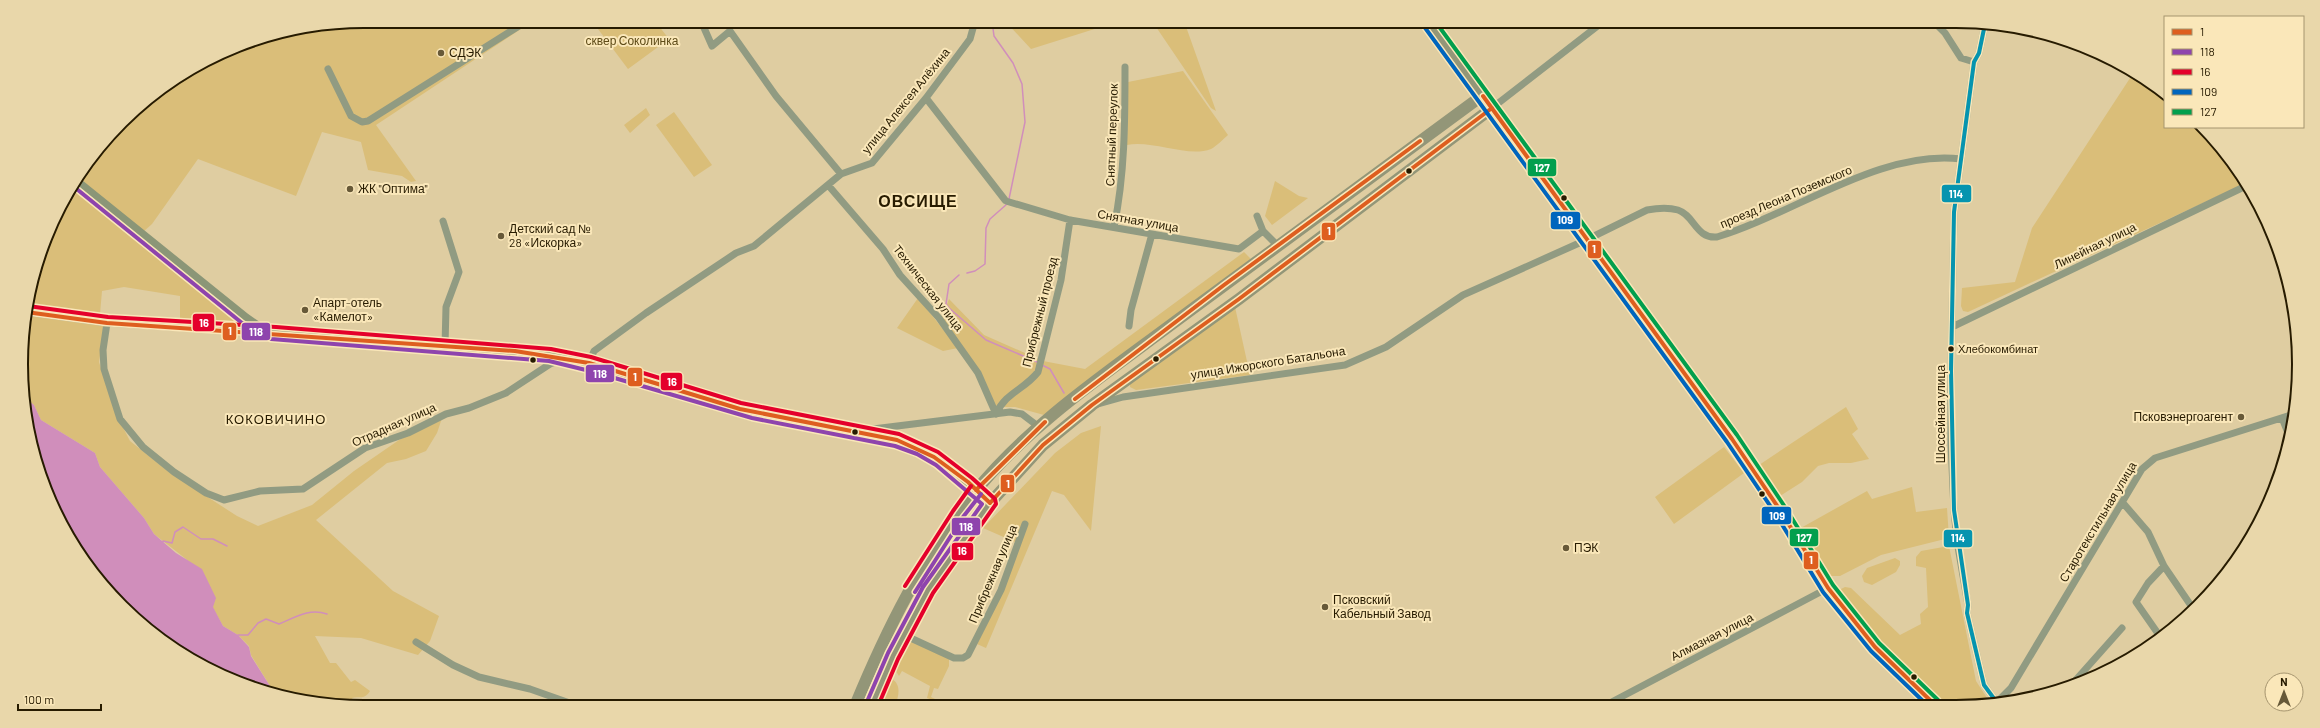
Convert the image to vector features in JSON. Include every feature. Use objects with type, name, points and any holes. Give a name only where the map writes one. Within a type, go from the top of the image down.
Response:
[{"type":"highway","points":[[875,700],[904,635],[928,590],[990,503],[1043,445],[1092,405],[1240,299],[1492,108],[1433,28]]},
{"type":"highway","points":[[858,700],[878,650],[914,582],[976,490],[1039,427],[1205,299],[1483,95]]},
{"type":"highway","points":[[1224,285],[1227,296],[1231,300],[1240,299]]},
{"type":"highway","points":[[1205,299],[1212,300],[1216,304],[1216,315]]},
{"type":"main road","points":[[1492,108],[1586,240],[1732,439],[1780,510],[1828,588],[1875,647],[1930,700]]},
{"type":"street","points":[[328,68],[351,116],[362,122],[368,121],[516,28]]},
{"type":"street","points":[[704,28],[712,46],[730,31],[776,96],[841,174]]},
{"type":"street","name":"улица Алексея Алёхина","points":[[589,363],[594,351],[646,313],[736,253],[754,246],[841,174],[872,163],[926,98],[970,39],[974,28]]},
{"type":"street","points":[[1492,108],[1595,28]]},
{"type":"street","points":[[1940,28],[1945,33],[1961,58],[1974,62]]},
{"type":"street","name":"Шоссейная улица","points":[[1984,30],[1979,53],[1974,62],[1954,212],[1951,444],[1957,541],[1968,605],[1967,614],[1984,685],[1993,698]]},
{"type":"street","name":"Снятный переулок","points":[[1114,227],[1121,193],[1125,148],[1125,67]]},
{"type":"street","name":"Снятная улица","points":[[926,98],[1006,200],[1070,220],[1238,249],[1263,231]]},
{"type":"street","name":"проезд Леона Поземского","points":[[1586,240],[1637,213],[1656,208],[1679,210],[1685,214],[1703,234],[1717,237],[1886,168],[1933,157],[1961,159]]},
{"type":"street","points":[[81,184],[246,318],[259,327],[273,333]]},
{"type":"street","name":"Техническая улица","points":[[828,185],[883,249],[900,275],[939,318],[978,373],[996,414]]},
{"type":"street","name":"Линейная улица","points":[[1952,327],[2242,188]]},
{"type":"street","points":[[1257,216],[1263,231],[1278,246]]},
{"type":"street","name":"Прибрежный проезд","points":[[996,414],[1002,401],[1033,378],[1038,372],[1062,280],[1070,220]]},
{"type":"street","points":[[443,221],[459,272],[446,307],[446,346]]},
{"type":"street","points":[[1129,326],[1131,310],[1152,234]]},
{"type":"street","name":"улица Ижорского Батальона","points":[[1092,405],[1123,397],[1345,365],[1386,347],[1463,295],[1586,240]]},
{"type":"street","points":[[32,313],[107,323],[273,333],[446,346],[521,352],[565,358],[589,363],[740,408],[890,438],[918,448],[934,457],[990,503]]},
{"type":"street","points":[[240,331],[246,318]]},
{"type":"street","name":"Отрадная улица","points":[[107,323],[102,350],[104,370],[120,419],[143,447],[174,472],[206,493],[224,500],[260,491],[303,489],[365,448],[408,433],[446,414],[469,408],[506,393],[550,364],[565,358]]},
{"type":"street","points":[[855,431],[1017,412],[1031,420],[1039,427]]},
{"type":"street","name":"Старотекстильная улица","points":[[2003,697],[2011,688],[2123,503],[2142,468],[2154,458],[2288,416]]},
{"type":"street","points":[[2282,418],[2286,429]]},
{"type":"street","points":[[2123,503],[2148,532],[2164,566],[2191,605]]},
{"type":"street","name":"Прибрежная улица","points":[[904,635],[954,658],[963,658],[968,656],[992,610],[1025,524]]},
{"type":"street","points":[[2157,634],[2136,602],[2148,583],[2164,566]]},
{"type":"street","name":"Алмазная улица","points":[[1615,700],[1828,588]]},
{"type":"street","points":[[2079,676],[2122,628]]},
{"type":"street","points":[[416,642],[447,661],[479,677],[530,689],[561,700]]},
{"type":"green space","points":[[364,28],[522,28],[376,125],[416,181],[411,182],[402,176],[368,170],[361,142],[322,132],[296,196],[198,159],[152,224],[143,232],[83,181],[97,159],[126,126],[159,97],[196,73],[235,54],[277,39],[298,34]]},
{"type":"green space","name":"сквер Соколинка","points":[[597,28],[660,28],[669,39],[628,69]]},
{"type":"green space","points":[[1012,28],[1098,28],[1031,49]]},
{"type":"green space","points":[[1157,28],[1186,28],[1216,111],[1211,108]]},
{"type":"green space","points":[[1183,71],[1228,135],[1213,148],[1202,151],[1181,150],[1137,144],[1127,145],[1128,82]]},
{"type":"green space","points":[[2131,77],[2164,99],[2164,128],[2196,128],[2223,159],[2240,186],[1968,312],[1963,311],[1961,306],[1962,288],[2015,282],[2032,228]]},
{"type":"green space","points":[[646,108],[650,115],[630,133],[624,125]]},
{"type":"green space","points":[[674,112],[712,165],[694,177],[656,125]]},
{"type":"green space","points":[[1275,181],[1299,196],[1308,198],[1272,225],[1265,216]]},
{"type":"green space","points":[[78,189],[236,318],[235,324],[180,320],[180,296],[124,287],[102,291],[100,314],[33,306],[39,277],[54,235]]},
{"type":"green space","points":[[1244,252],[1251,259],[1044,415],[1015,407],[995,407],[942,317],[949,299],[984,335],[1043,361],[1085,369]]},
{"type":"green space","points":[[918,298],[958,348],[943,351],[897,328]]},
{"type":"green space","points":[[1235,307],[1250,375],[1136,390],[1130,387],[1130,384]]},
{"type":"green space","points":[[32,316],[105,325],[99,362],[115,412],[130,441],[169,472],[237,516],[258,526],[312,505],[354,471],[399,440],[442,418],[437,433],[426,451],[406,459],[387,463],[316,520],[393,591],[439,616],[430,641],[418,655],[361,638],[315,636],[330,663],[336,663],[351,682],[355,680],[370,691],[368,694],[364,697],[352,698],[353,699],[342,699],[298,694],[271,687],[251,655],[249,646],[238,635],[223,626],[186,559],[154,534],[144,518],[100,467],[95,453],[41,420],[34,405],[30,402],[28,364]]},
{"type":"green space","points":[[1846,407],[1858,429],[1852,434],[1869,459],[1851,463],[1829,463],[1818,466],[1802,482],[1780,496],[1759,465]]},
{"type":"green space","points":[[1101,426],[1091,531],[1064,495],[1052,491],[986,648],[977,644],[1009,574],[1015,542],[983,528],[1055,453],[1081,433]]},
{"type":"green space","points":[[1724,447],[1744,473],[1674,524],[1655,497]]},
{"type":"green space","points":[[1912,487],[1916,512],[1947,508],[1949,538],[1881,555],[1840,576],[1831,576],[1825,573],[1799,529],[1867,491],[1872,499]]},
{"type":"green space","points":[[1949,546],[1976,681],[1987,698],[1939,700],[1896,660],[1840,595],[1841,589],[1845,587],[1851,588],[1900,635],[1921,624],[1920,614],[1928,607],[1926,568],[1916,566],[1916,557],[1921,551]]},
{"type":"green space","points":[[1895,558],[1900,561],[1900,565],[1896,572],[1872,585],[1864,582],[1862,576],[1867,568]]},
{"type":"green space","points":[[907,639],[949,658],[949,666],[938,689],[934,688],[931,697],[935,699],[932,700],[927,698],[930,686],[902,671],[899,676],[894,668]]},
{"type":"green space","points":[[890,678],[894,680],[898,686],[897,700],[881,700]]},
{"type":"shaded area","points":[[30,402],[34,405],[41,420],[95,453],[100,467],[144,518],[154,534],[176,553],[202,569],[216,598],[213,607],[223,626],[238,635],[249,647],[251,656],[270,687],[215,665],[177,643],[142,617],[111,586],[97,569],[73,532],[54,493],[39,451],[34,430]]},
{"type":"waterway","points":[[993,28],[994,36],[1013,63],[1022,84],[1025,122],[1009,199]]},
{"type":"waterway","points":[[967,273],[975,271],[985,264],[986,228],[990,219],[1007,204]]},
{"type":"waterway","points":[[959,275],[949,284],[946,304],[949,308],[986,340],[1037,362]]},
{"type":"waterway","points":[[1042,365],[1050,369],[1064,393]]},
{"type":"waterway","points":[[162,543],[163,541],[172,543],[175,532],[183,527],[201,539],[213,539],[227,546]]},
{"type":"waterway","points":[[238,635],[248,635],[258,623],[266,619],[279,624],[308,613],[320,612],[327,614]]},
{"type":"transit line","name":"109","points":[[1425,28],[1727,442],[1775,513],[1823,592],[1871,651],[1922,700]]},
{"type":"transit line","name":"127","points":[[1440,28],[1737,435],[1785,507],[1833,585],[1879,643],[1938,700]]},
{"type":"transit line","name":"114","points":[[1984,30],[1979,53],[1974,62],[1954,212],[1951,371],[1954,510],[1968,605],[1967,613],[1984,685],[1993,698]]},
{"type":"transit line","name":"1","points":[[1483,96],[1732,439],[1780,510],[1828,588],[1875,647],[1930,700]]},
{"type":"transit line","name":"1","points":[[32,313],[107,323],[515,351],[589,363],[740,409],[897,440],[934,457],[968,482],[990,503],[1043,445],[1092,405],[1239,299],[1492,108]]},
{"type":"transit line","name":"1","points":[[1075,399],[1224,285],[1420,141]]},
{"type":"transit line","name":"118","points":[[77,189],[242,323],[271,339],[549,361],[594,372],[752,418],[895,446],[917,454],[936,465],[982,504],[923,587],[888,653],[868,700]]},
{"type":"transit line","name":"16","points":[[33,307],[108,317],[276,327],[551,349],[591,357],[741,403],[899,434],[938,452],[972,478],[995,499],[996,504],[933,593],[898,659],[881,700]]},
{"type":"transit line","name":"1","points":[[976,490],[1045,422]]},
{"type":"transit line","name":"16","points":[[905,586],[953,511],[971,486]]},
{"type":"transit line","name":"118","points":[[915,592],[963,517],[981,494]]},
{"type":"place","name":"СДЭК","points":[[441,53]]},
{"type":"place","name":"ЖК \"Оптима\"","points":[[350,189]]},
{"type":"place","name":"Детский сад № 28 «Искорка»","points":[[501,236]]},
{"type":"place","name":"Апарт-отель «Камелот»","points":[[305,310]]},
{"type":"place","name":"Хлебокомбинат","points":[[1951,349]]},
{"type":"place","name":"Псковэнергоагент","points":[[2241,417]]},
{"type":"place","name":"ПЭК","points":[[1566,548]]},
{"type":"place","name":"Псковский Кабельный Завод","points":[[1325,607]]},
{"type":"district","name":"ОВСИЩЕ","points":[[918,201]]},
{"type":"district","name":"КОКОВИЧИНО","points":[[276,419]]}]
